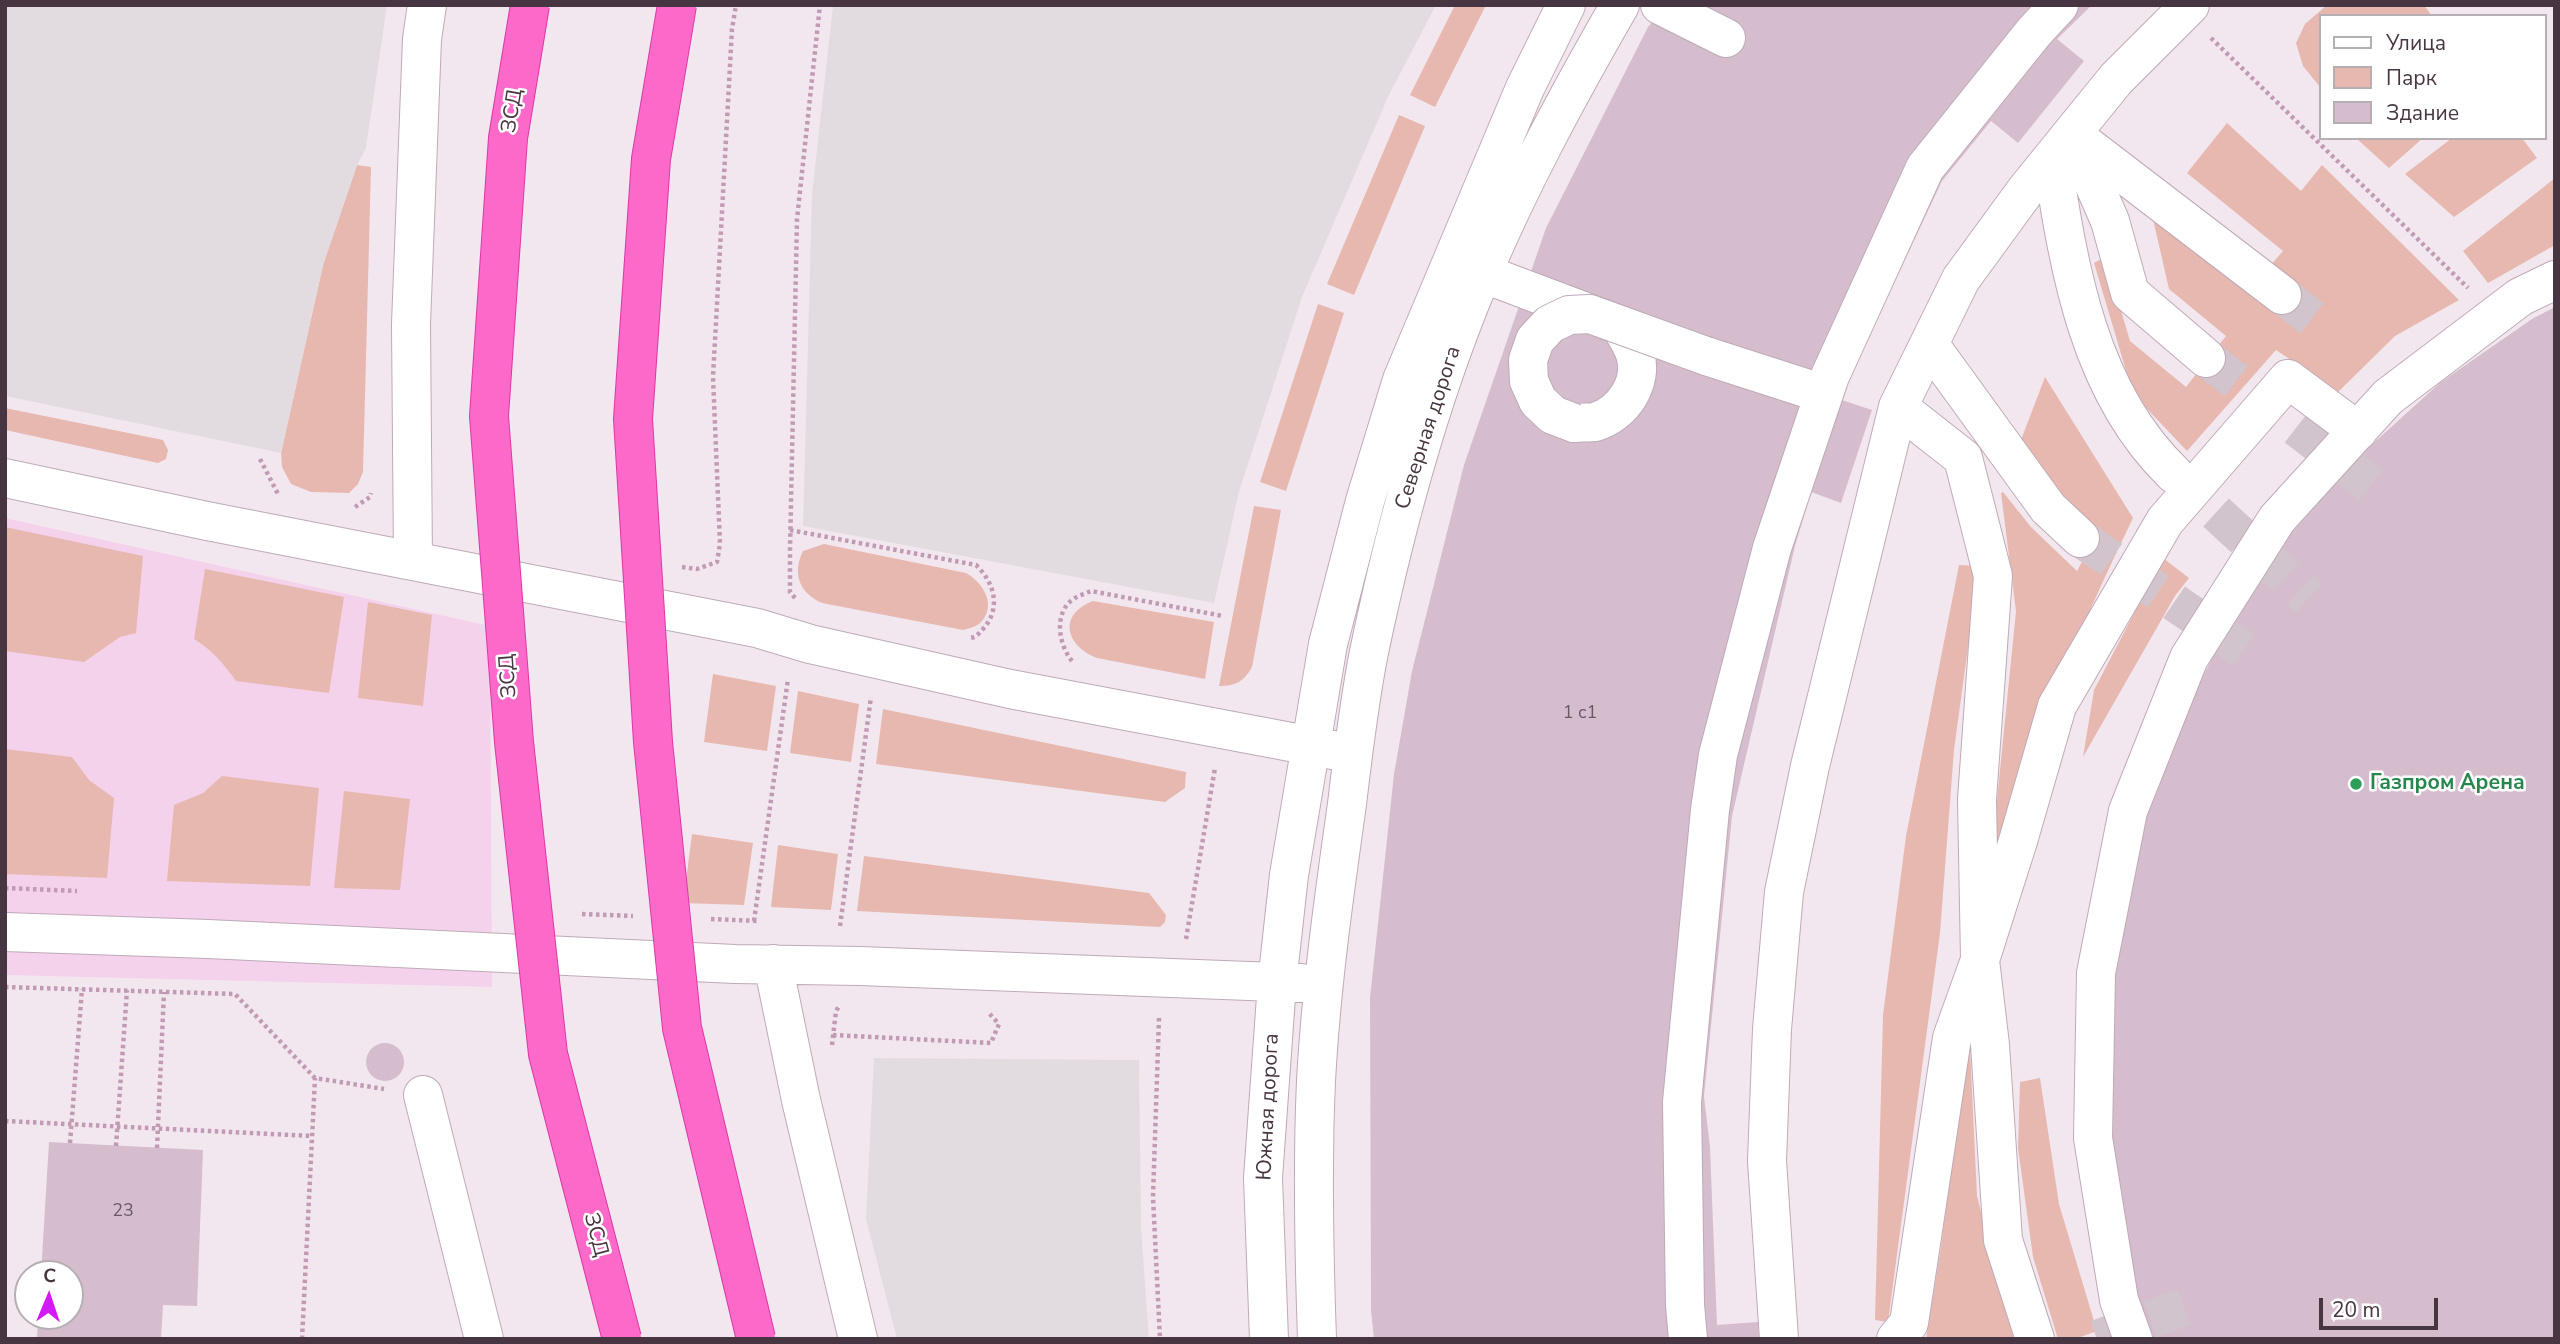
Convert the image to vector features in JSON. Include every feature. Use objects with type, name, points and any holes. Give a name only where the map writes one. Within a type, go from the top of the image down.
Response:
[{"type":"highway","name":"ЗСД","points":[[530,5],[508,138],[489,416],[514,742],[548,1054],[622,1339]]},
{"type":"highway","points":[[677,5],[651,159],[633,419],[636,473],[653,742],[682,1028],[756,1339]]},
{"type":"street","points":[[413,561],[411,324],[422,39],[427,5]]},
{"type":"street","name":"Северная дорога","points":[[1324,984],[1369,654],[1402,508],[1441,385],[1466,268],[1525,88],[1566,5]]},
{"type":"street","name":"Северная дорога","points":[[1289,875],[1328,644],[1365,501],[1402,380],[1620,5]]},
{"type":"street","points":[[1660,5],[1726,37]]},
{"type":"street","points":[[1688,1339],[1685,1305],[1682,1102],[1718,755],[1772,548],[1824,394],[1925,168],[2034,32],[2059,5]]},
{"type":"street","points":[[1779,1339],[1767,1161],[1772,1029],[1784,892],[1810,766],[1898,407],[1961,279],[2116,79],[2187,8]]},
{"type":"street","points":[[2062,146],[2282,295]]},
{"type":"street","points":[[2062,146],[2110,221],[2130,293],[2206,358]]},
{"type":"street","points":[[2062,146],[2077,296],[2098,362],[2130,420],[2158,458],[2174,474]]},
{"type":"street","points":[[1466,268],[1620,325],[1636,355],[1637,376],[1629,397],[1615,412],[1595,422],[1574,423],[1553,415],[1538,401],[1529,381],[1528,360],[1535,340],[1550,324],[1569,315],[1590,314],[1706,356],[1824,394]]},
{"type":"street","points":[[2133,1339],[2119,1300],[2092,1138],[2096,973],[2128,811],[2189,658],[2277,519],[2388,397],[2520,298],[2555,280]]},
{"type":"street","points":[[1929,344],[2048,508],[2080,538]]},
{"type":"street","points":[[1896,1339],[1909,1324],[1952,1038],[2018,841],[2057,706],[2165,521],[2288,379],[2358,431]]},
{"type":"street","points":[[1898,407],[1962,458],[1993,576],[1977,799],[1980,960],[1990,1045],[2003,1240],[2035,1339]]},
{"type":"street","points":[[5,478],[207,522],[757,628],[810,644],[1010,689],[1309,747],[1354,752]]},
{"type":"street","name":"Южная дорога","points":[[1269,1339],[1263,1178],[1277,983],[1289,875]]},
{"type":"street","points":[[5,932],[1324,984],[1317,1080],[1313,1221],[1317,1339]]},
{"type":"street","points":[[773,964],[858,1339]]},
{"type":"street","points":[[424,1095],[484,1339]]},
{"type":"path","points":[[670,565],[697,569],[717,562],[720,544],[713,377],[732,29],[736,5]]},
{"type":"path","points":[[799,604],[790,592],[797,219],[820,5]]},
{"type":"path","points":[[2187,8],[2318,138]]},
{"type":"path","points":[[2320,140],[2496,315]]},
{"type":"path","points":[[260,459],[282,500]]},
{"type":"path","points":[[345,508],[357,507],[370,497],[372,486]]},
{"type":"path","points":[[790,530],[976,565],[987,575],[995,596],[991,620],[976,637],[965,638]]},
{"type":"path","points":[[1079,666],[1063,649],[1061,615],[1072,599],[1091,591],[1223,616]]},
{"type":"path","points":[[754,921],[788,678]]},
{"type":"path","points":[[840,926],[871,696]]},
{"type":"path","points":[[1186,940],[1215,768]]},
{"type":"path","points":[[5,987],[235,994],[315,1078],[424,1095]]},
{"type":"path","points":[[70,1143],[82,989]]},
{"type":"path","points":[[116,1146],[127,990]]},
{"type":"path","points":[[157,1149],[164,992]]},
{"type":"path","points":[[842,999],[836,1011],[833,1035],[869,1038],[991,1043],[999,1024],[982,1007]]},
{"type":"path","points":[[1159,1010],[1153,1197],[1160,1339]]},
{"type":"path","points":[[302,1339],[315,1078]]},
{"type":"path","points":[[5,1121],[312,1136]]},
{"type":"shaded area","points":[[5,5],[387,5],[366,148],[357,165],[323,265],[281,453],[5,396]]},
{"type":"shaded area","points":[[833,5],[1436,5],[1388,97],[1302,297],[1239,492],[1214,603],[803,526],[812,194]]},
{"type":"shaded area","points":[[5,518],[490,626],[492,987],[5,975]]},
{"type":"shaded area","points":[[874,1058],[1139,1060],[1141,1228],[1149,1339],[897,1339],[866,1219]]},
{"type":"green space","points":[[1455,5],[1486,5],[1435,107],[1410,95]]},
{"type":"green space","points":[[2327,5],[2424,5],[2431,14],[2318,14],[2318,85],[2303,66],[2296,43],[2305,24]]},
{"type":"green space","points":[[1399,115],[1425,126],[1354,295],[1327,284]]},
{"type":"green space","points":[[2227,123],[2301,191],[2322,165],[2459,300],[2395,336],[2338,392],[2276,350],[2187,451],[2133,394],[2094,263],[2105,257],[2130,341],[2186,387],[2226,336],[2169,289],[2152,215],[2253,285],[2283,251],[2187,173]]},
{"type":"green space","points":[[2358,140],[2421,140],[2389,168]]},
{"type":"green space","points":[[2449,140],[2524,140],[2537,158],[2454,217],[2405,174]]},
{"type":"green space","points":[[357,165],[371,167],[363,472],[358,484],[349,493],[311,492],[291,484],[282,467],[281,453],[323,265]]},
{"type":"green space","points":[[2555,178],[2555,245],[2488,283],[2463,251]]},
{"type":"green space","points":[[1318,304],[1344,313],[1286,491],[1260,482]]},
{"type":"green space","points":[[2045,377],[2133,518],[2055,691],[1990,870],[2016,611],[2001,493],[2003,492],[2031,527],[2077,571],[2099,530],[2062,494],[2021,440]]},
{"type":"green space","points":[[5,408],[163,440],[168,450],[166,459],[158,463],[5,430]]},
{"type":"green space","points":[[1254,506],[1281,510],[1252,667],[1238,682],[1219,686]]},
{"type":"green space","points":[[5,527],[143,556],[136,633],[120,637],[84,662],[5,651]]},
{"type":"green space","points":[[824,544],[966,573],[983,589],[988,610],[977,625],[963,630],[822,603],[803,588],[798,567],[803,551]]},
{"type":"green space","points":[[2163,558],[2189,578],[2175,596],[2083,757],[2094,690]]},
{"type":"green space","points":[[1959,565],[1979,566],[1954,750],[1940,933],[1888,1322],[1875,1320],[1883,1015],[1906,836]]},
{"type":"green space","points":[[205,569],[344,597],[329,693],[236,681],[217,658],[194,639]]},
{"type":"green space","points":[[1093,601],[1214,622],[1205,679],[1097,658],[1086,653],[1073,638],[1070,622],[1074,614]]},
{"type":"green space","points":[[368,602],[432,615],[423,706],[358,698]]},
{"type":"green space","points":[[713,674],[776,686],[767,751],[704,742]]},
{"type":"green space","points":[[798,691],[859,704],[851,762],[790,753]]},
{"type":"green space","points":[[883,709],[1186,772],[1185,788],[1165,802],[876,764]]},
{"type":"green space","points":[[5,749],[72,757],[89,780],[114,798],[107,878],[5,874]]},
{"type":"green space","points":[[222,776],[319,788],[310,886],[167,881],[174,805],[203,793]]},
{"type":"green space","points":[[344,791],[410,799],[400,890],[334,888]]},
{"type":"green space","points":[[692,834],[753,843],[744,905],[683,903]]},
{"type":"green space","points":[[778,845],[838,854],[831,910],[771,907]]},
{"type":"green space","points":[[864,856],[1149,893],[1166,915],[1165,922],[1160,927],[857,911]]},
{"type":"green space","points":[[1969,1027],[1977,1196],[2014,1339],[1926,1339],[1941,1247]]},
{"type":"green space","points":[[2040,1078],[2059,1204],[2097,1331],[2075,1339],[2058,1339],[2033,1257],[2018,1148],[2020,1082]]},
{"type":"building","points":[[1668,5],[2092,5],[2057,39],[2084,61],[2018,143],[1991,121],[1942,181],[1849,379],[1842,400],[1872,410],[1841,503],[1811,492],[1795,546],[1732,816],[1704,1096],[1710,1147],[1717,1325],[1758,1322],[1759,1339],[1374,1339],[1371,1310],[1370,998],[1394,774],[1412,671],[1464,465],[1546,228],[1648,27]]},
{"type":"building","name":"Газпром Арена","points":[[2555,307],[2555,1339],[2150,1339],[2131,1275],[2112,1166],[2107,1055],[2116,945],[2139,836],[2176,731],[2225,632],[2286,539],[2359,456],[2441,382],[2532,319]]},
{"type":"building","points":[[385,1043],[398,1049],[404,1062],[398,1075],[385,1081],[372,1075],[366,1062],[372,1049]]},
{"type":"building","points":[[49,1142],[203,1150],[197,1306],[163,1305],[161,1339],[37,1339],[37,1330],[84,1330],[84,1260],[42,1260]]},
{"type":"tunnel","points":[[2282,295],[2318,323]]},
{"type":"tunnel","points":[[2206,358],[2371,485]]},
{"type":"tunnel","points":[[2174,474],[2309,598]]},
{"type":"tunnel","points":[[2080,538],[2244,650]]},
{"type":"tunnel","points":[[2097,1339],[2184,1307]]},
{"type":"place","name":"Газпром Арена","points":[[2356,784]]}]
